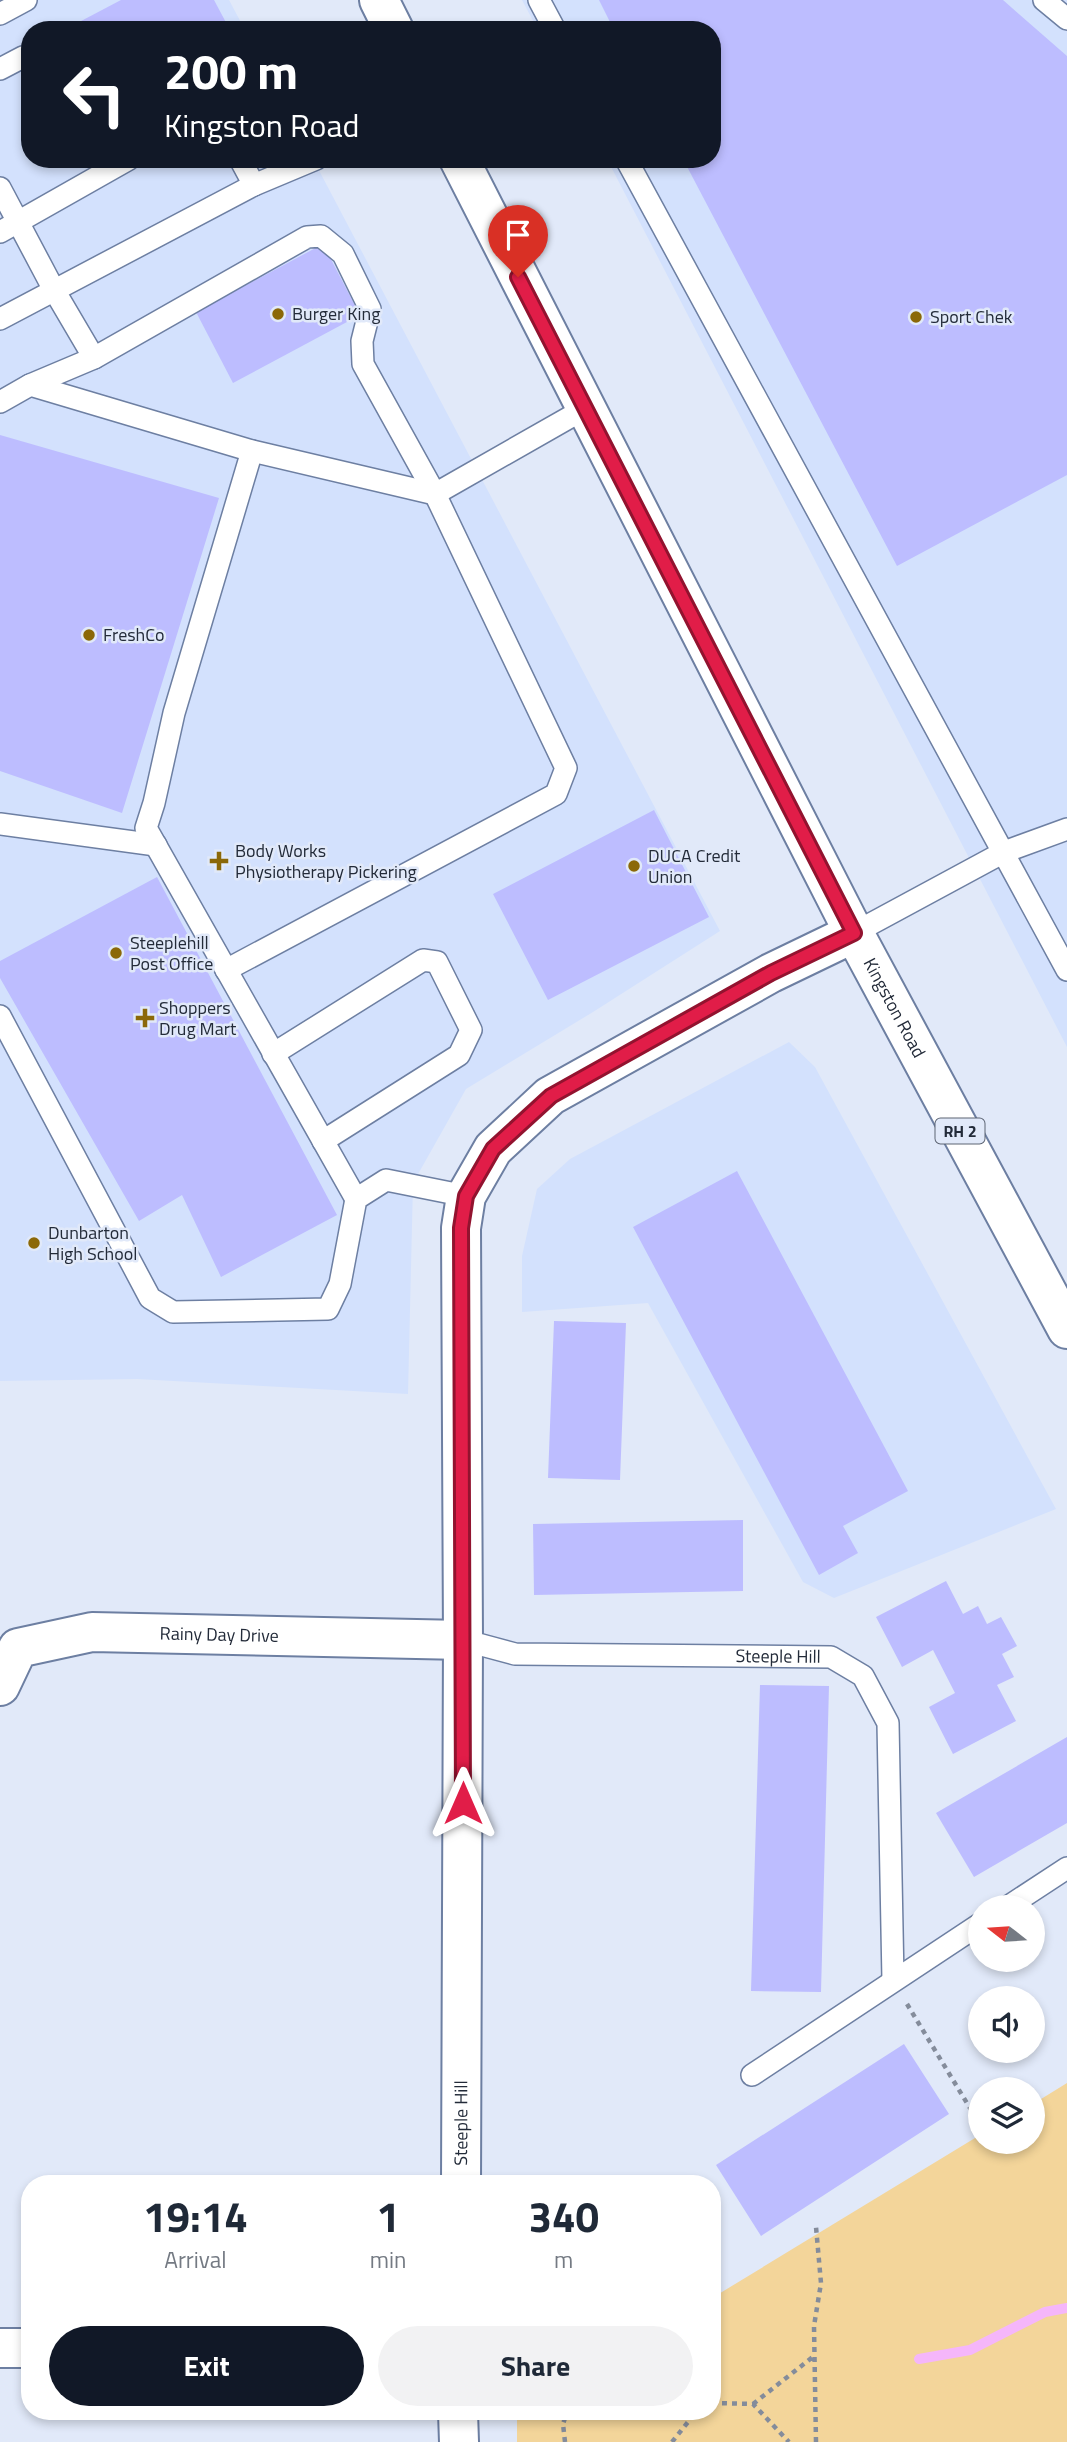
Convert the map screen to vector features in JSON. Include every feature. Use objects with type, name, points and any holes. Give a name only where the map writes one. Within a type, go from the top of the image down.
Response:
[{"type":"street","points":[[379,0],[390,21]]},
{"type":"street","name":"Kingston Road","points":[[464,168],[854,933],[1067,1329]]},
{"type":"street","name":"Steeple Hill","points":[[461,2175],[461,1228],[466,1196],[493,1149],[551,1096],[771,973],[854,933]]},
{"type":"street","name":"Rainy Day Drive","points":[[0,1686],[19,1647],[92,1632],[463,1640]]},
{"type":"street","points":[[0,2348],[21,2348]]},
{"type":"street","points":[[458,2420],[458,2442]]},
{"type":"lane","points":[[0,14],[26,0]]},
{"type":"lane","points":[[539,0],[550,21]]},
{"type":"lane","points":[[1044,0],[1067,19]]},
{"type":"lane","points":[[0,69],[21,58]]},
{"type":"lane","points":[[8,227],[100,168]]},
{"type":"lane","points":[[245,168],[254,186]]},
{"type":"lane","points":[[0,319],[254,186],[295,168]]},
{"type":"lane","points":[[631,168],[1067,970]]},
{"type":"lane","points":[[0,188],[8,227],[54,290],[94,358]]},
{"type":"lane","points":[[0,402],[30,385],[94,358],[307,237],[321,236],[343,254],[370,309],[362,341],[363,364],[435,494],[566,768],[556,794],[226,970]]},
{"type":"lane","points":[[30,385],[252,450],[435,494],[586,408]]},
{"type":"lane","points":[[0,1016],[150,1298],[173,1312],[328,1309],[340,1284],[356,1199],[146,828],[174,713],[252,450]]},
{"type":"lane","points":[[0,824],[156,845]]},
{"type":"lane","points":[[854,933],[1004,852],[1067,829]]},
{"type":"lane","points":[[273,1054],[423,960],[437,962],[471,1030],[458,1055],[323,1141]]},
{"type":"lane","points":[[356,1199],[386,1180],[466,1196]]},
{"type":"lane","name":"Steeple Hill","points":[[463,1640],[515,1654],[831,1657],[863,1676],[888,1723],[893,1980]]},
{"type":"lane","points":[[1026,1895],[1067,1868]]},
{"type":"lane","points":[[752,2075],[968,1932]]},
{"type":"path","points":[[893,1980],[968,2105]]},
{"type":"path","points":[[816,2227],[821,2283],[814,2326],[816,2442]]},
{"type":"path","points":[[721,2403],[753,2404],[814,2356]]},
{"type":"path","points":[[753,2404],[789,2442]]},
{"type":"path","points":[[564,2420],[565,2442]]},
{"type":"path","points":[[672,2442],[690,2420]]},
{"type":"shaded area","points":[[0,0],[229,0],[240,21],[21,21],[21,168],[318,168],[720,931],[466,1089],[413,1183],[408,1394],[137,1379],[0,1381]]},
{"type":"shaded area","name":"Sport Chek","points":[[522,0],[1067,0],[1067,1047],[612,168],[721,168],[721,21],[533,21]]},
{"type":"shaded area","points":[[789,1042],[815,1067],[1056,1509],[834,1598],[803,1582],[648,1303],[522,1312],[522,1256],[537,1189],[570,1159]]},
{"type":"shaded area","points":[[1067,2083],[1067,2442],[517,2442],[517,2420],[721,2420],[721,2293],[968,2142],[968,2154],[1045,2154],[1045,2097]]},
{"type":"building","points":[[121,0],[214,0],[225,21],[81,21]]},
{"type":"building","name":"Sport Chek","points":[[599,0],[1003,0],[1067,56],[1067,475],[897,566],[688,168],[721,168],[721,21],[610,21]]},
{"type":"building","name":"Burger King","points":[[323,244],[360,315],[233,383],[196,312]]},
{"type":"building","name":"FreshCo","points":[[0,435],[219,498],[122,813],[0,771]]},
{"type":"building","points":[[654,810],[709,917],[548,1000],[493,894]]},
{"type":"building","points":[[157,877],[337,1215],[221,1277],[182,1195],[139,1221],[0,978],[0,961]]},
{"type":"building","points":[[737,1171],[908,1491],[843,1526],[858,1553],[819,1575],[633,1227]]},
{"type":"building","points":[[554,1321],[626,1323],[620,1480],[548,1478]]},
{"type":"building","points":[[743,1520],[743,1591],[534,1595],[533,1524]]},
{"type":"building","points":[[946,1581],[963,1614],[978,1606],[987,1624],[1001,1617],[1017,1646],[1002,1654],[1014,1677],[997,1685],[1016,1721],[953,1754],[929,1707],[955,1693],[933,1650],[902,1667],[876,1617]]},
{"type":"building","points":[[760,1685],[829,1686],[821,1992],[751,1991]]},
{"type":"building","points":[[1067,1737],[1067,1823],[974,1877],[936,1813]]},
{"type":"building","points":[[904,2044],[949,2114],[761,2236],[716,2165]]},
{"type":"waterway","points":[[919,2359],[970,2350],[1045,2312],[1067,2308]]},
{"type":"place","name":"Burger King","points":[[278,314]]},
{"type":"place","name":"Sport Chek","points":[[916,317]]},
{"type":"place","name":"FreshCo","points":[[89,635]]},
{"type":"place","name":"Body Works Physiotherapy Pickering","points":[[219,861]]},
{"type":"place","name":"DUCA Credit Union","points":[[634,866]]},
{"type":"place","name":"Steeplehill Post Office","points":[[116,953]]},
{"type":"place","name":"Shoppers Drug Mart","points":[[145,1018]]},
{"type":"place","name":"Dunbarton High School","points":[[34,1243]]},
{"type":"route","points":[[463,1803],[461,1228],[466,1196],[493,1149],[551,1096],[771,973],[854,933],[518,277]]}]
